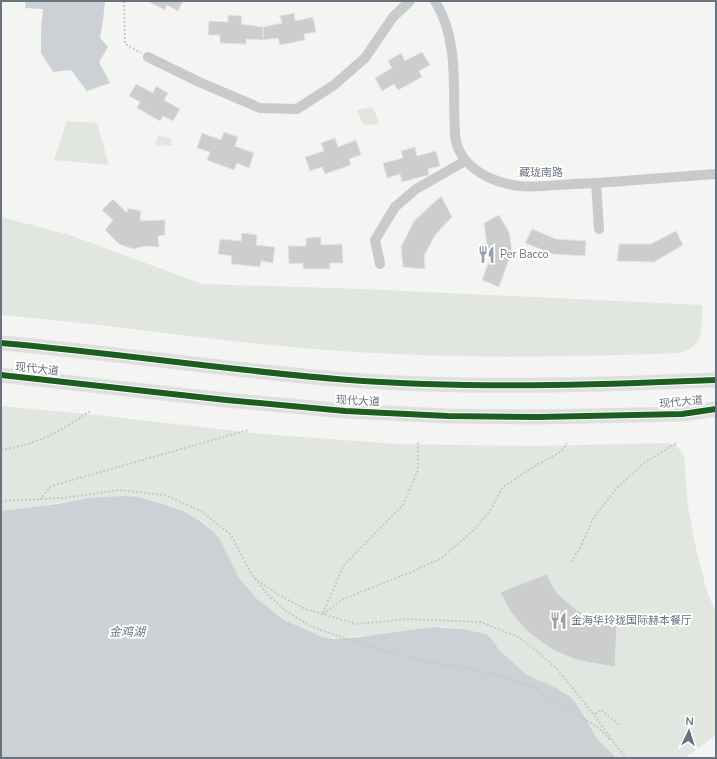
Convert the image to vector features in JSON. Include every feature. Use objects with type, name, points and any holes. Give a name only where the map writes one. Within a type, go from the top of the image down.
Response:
[{"type":"main road","name":"现代大道","points":[[1,343],[230,369],[349,380],[403,383],[503,385],[611,384],[716,380]]},
{"type":"main road","name":"现代大道","points":[[1,375],[226,400],[345,411],[448,416],[538,417],[682,414],[716,409]]},
{"type":"street","points":[[148,57],[199,82],[260,108],[298,109],[334,84],[365,58],[393,17],[410,1]]},
{"type":"street","name":"藏珑南路","points":[[435,1],[450,38],[453,56],[455,135],[458,150],[465,161],[484,175],[507,184],[527,186],[596,183],[716,174]]},
{"type":"street","points":[[380,264],[375,240],[395,206],[416,189],[465,161]]},
{"type":"street","points":[[596,183],[600,229]]},
{"type":"path","points":[[124,1],[125,44],[148,57]]},
{"type":"path","points":[[1,450],[19,447],[48,438],[90,411]]},
{"type":"path","points":[[40,500],[51,486],[248,430]]},
{"type":"path","points":[[323,614],[344,564],[403,505],[418,470],[418,441]]},
{"type":"path","points":[[571,562],[579,550],[594,517],[616,489],[644,463],[678,442]]},
{"type":"path","points":[[323,614],[344,598],[440,559],[474,530],[491,509],[502,488],[528,470],[562,451],[567,443]]},
{"type":"path","points":[[1,502],[40,500],[119,490],[165,495],[201,511],[231,535],[253,577],[269,596],[286,611],[312,627],[396,654],[431,663],[467,668],[497,675],[530,686],[600,729],[627,758]]},
{"type":"path","points":[[253,577],[279,595],[305,609],[358,624],[407,619],[481,622],[518,637],[537,651],[558,670],[594,714],[617,747]]},
{"type":"path","points":[[594,714],[601,710],[619,725]]},
{"type":"shaded area","points":[[373,107],[379,124],[363,125],[357,110]]},
{"type":"shaded area","points":[[67,121],[97,123],[109,165],[54,160]]},
{"type":"shaded area","points":[[158,136],[171,138],[172,145],[155,146]]},
{"type":"shaded area","points":[[1,217],[70,235],[202,284],[363,289],[702,305],[702,328],[695,345],[681,353],[600,356],[437,356],[355,352],[266,345],[1,315]]},
{"type":"shaded area","points":[[1,406],[262,434],[397,444],[535,446],[667,443],[676,445],[684,456],[688,507],[696,548],[706,588],[716,614],[716,735],[685,758],[617,758],[598,740],[578,706],[527,675],[499,650],[494,642],[477,635],[460,629],[442,627],[403,632],[325,638],[298,627],[265,607],[255,598],[239,578],[216,534],[202,522],[190,515],[158,501],[126,497],[93,498],[1,511]]},
{"type":"water","points":[[26,1],[105,1],[100,38],[108,47],[99,62],[110,83],[87,91],[71,70],[53,72],[41,53],[43,9],[25,8]]},
{"type":"water","name":"金鸡湖","points":[[121,496],[138,497],[164,504],[185,512],[200,521],[215,533],[239,578],[257,599],[284,620],[322,637],[333,639],[360,637],[433,627],[462,629],[486,634],[499,650],[527,675],[556,688],[570,697],[578,706],[598,740],[617,758],[1,758],[1,511],[57,504],[88,498]]},
{"type":"building","points":[[147,1],[183,1],[178,11],[167,5],[165,10]]},
{"type":"building","points":[[294,13],[295,21],[313,17],[316,32],[304,34],[305,40],[280,45],[278,38],[263,40],[263,27],[282,23],[280,16]]},
{"type":"building","points":[[228,15],[242,16],[241,24],[263,27],[263,40],[246,39],[246,44],[220,43],[220,35],[208,35],[209,21],[228,22]]},
{"type":"building","points":[[422,52],[430,65],[419,71],[422,77],[398,90],[394,84],[382,91],[375,78],[392,68],[388,61],[401,53],[405,61]]},
{"type":"building","points":[[136,84],[153,93],[156,86],[168,93],[164,100],[180,109],[173,121],[163,116],[160,121],[137,108],[140,102],[129,96]]},
{"type":"building","points":[[224,132],[238,137],[235,146],[254,153],[249,168],[237,163],[234,170],[207,160],[210,152],[197,148],[202,133],[221,140]]},
{"type":"building","points":[[335,138],[338,147],[356,140],[361,155],[349,159],[351,165],[325,174],[322,167],[310,171],[305,157],[324,151],[321,143]]},
{"type":"building","points":[[415,147],[417,156],[436,151],[440,166],[428,169],[429,175],[402,182],[400,174],[387,178],[383,163],[403,158],[401,151]]},
{"type":"building","points":[[441,196],[452,217],[435,235],[424,256],[425,269],[403,267],[401,247],[414,221]]},
{"type":"building","points":[[113,199],[127,213],[128,208],[141,211],[140,221],[165,220],[165,235],[158,236],[159,247],[145,246],[133,249],[119,244],[105,230],[113,220],[102,210]]},
{"type":"building","points":[[499,215],[509,232],[512,251],[499,287],[482,280],[489,261],[484,223]]},
{"type":"building","points":[[532,229],[556,239],[586,241],[585,256],[553,254],[525,243]]},
{"type":"building","points":[[676,231],[683,245],[654,262],[617,261],[619,244],[651,244]]},
{"type":"building","points":[[242,233],[257,235],[256,245],[275,247],[273,263],[261,261],[260,267],[231,264],[232,256],[218,254],[220,239],[241,241]]},
{"type":"building","points":[[321,237],[321,245],[342,244],[343,263],[330,263],[330,269],[303,269],[303,263],[289,264],[288,246],[306,246],[306,238]]},
{"type":"building","name":"金海华玲珑国际赫本餐厅","points":[[547,574],[554,589],[578,611],[593,618],[617,622],[615,667],[576,660],[553,650],[523,627],[510,611],[500,592]]},
{"type":"cycle path","points":[[1,343],[262,372],[395,383],[532,385],[716,380]]},
{"type":"cycle path","points":[[1,375],[226,400],[345,411],[448,416],[538,417],[682,414],[716,409]]},
{"type":"place","name":"Per Bacco","points":[[487,254]]},
{"type":"place","name":"金海华玲珑国际赫本餐厅","points":[[558,620]]}]
